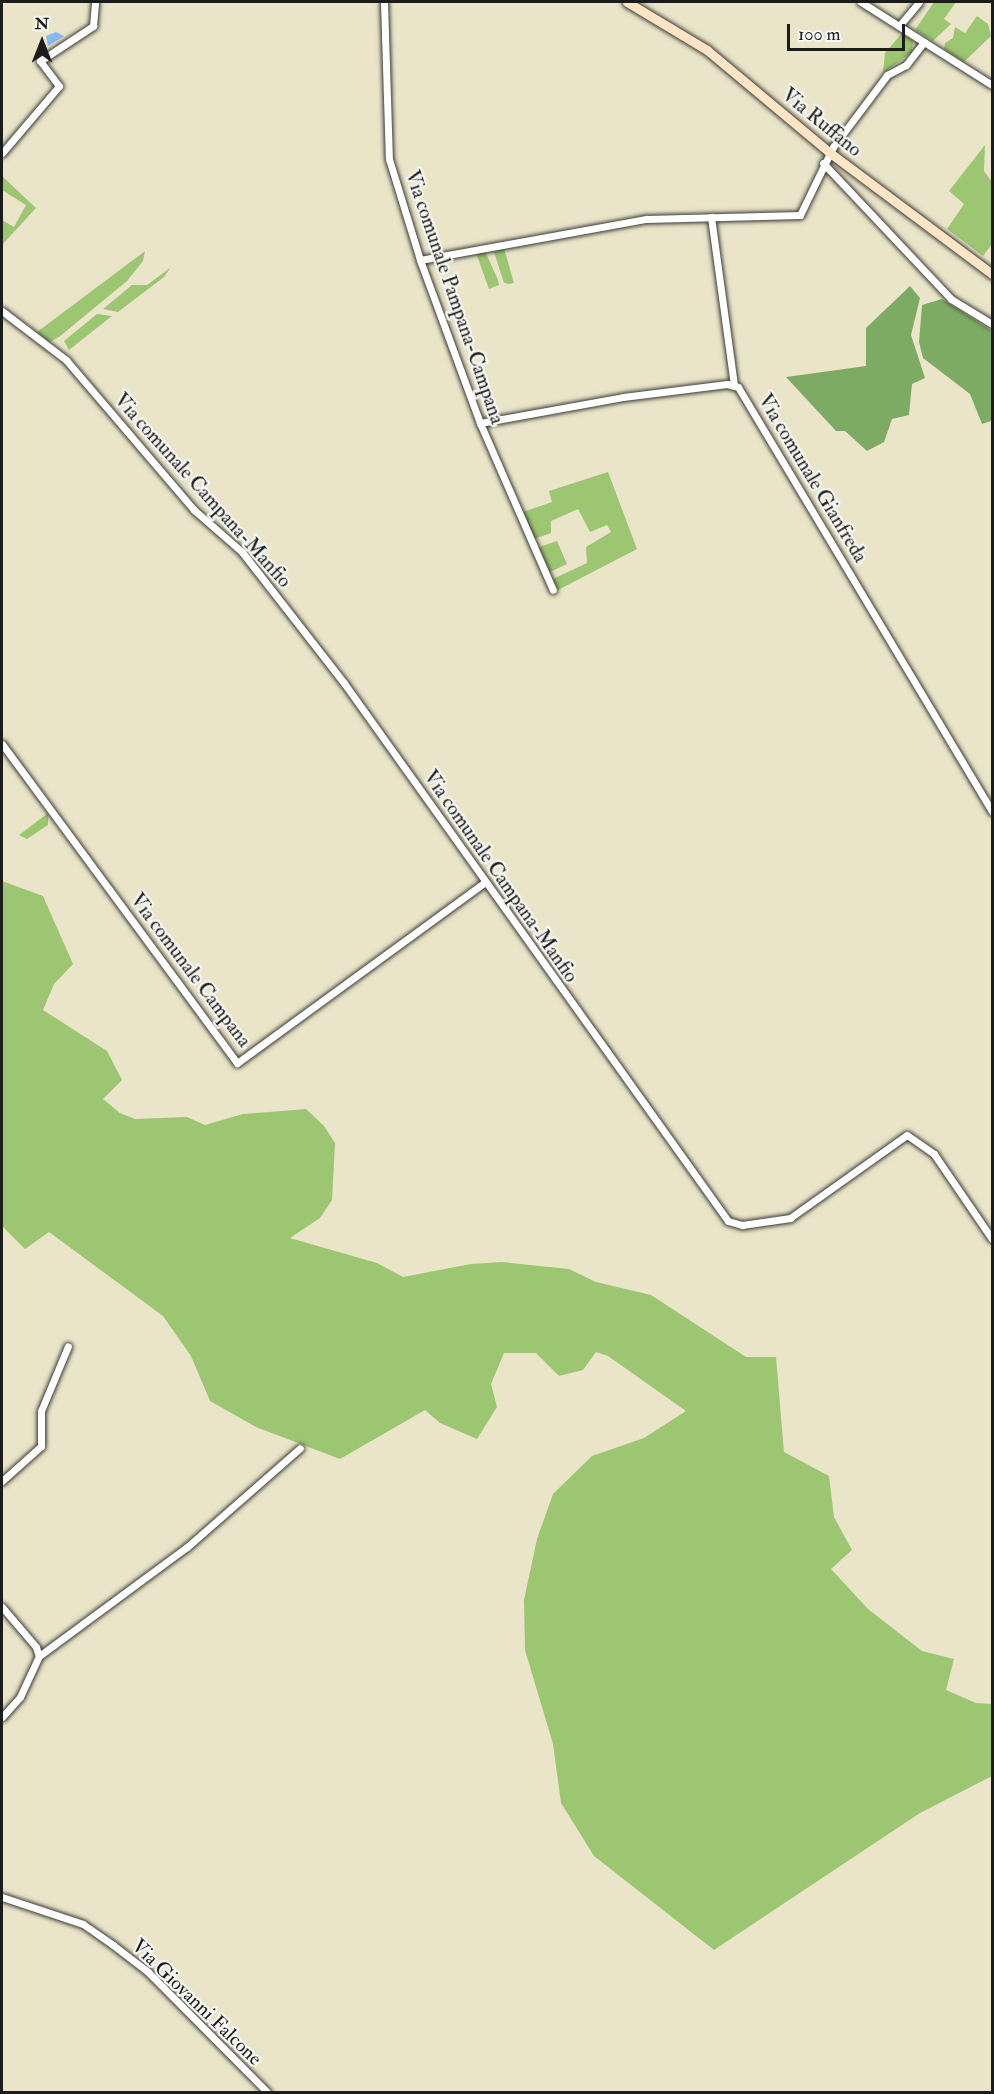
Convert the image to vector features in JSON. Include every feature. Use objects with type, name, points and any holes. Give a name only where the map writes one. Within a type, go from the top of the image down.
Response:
[{"type":"street","points":[[2,153],[59,86],[40,61],[93,26],[95,2]]},
{"type":"street","name":"Via comunale Pampana-Campana","points":[[384,2],[389,159],[420,260],[480,423],[553,590]]},
{"type":"street","name":"Via Ruffano","points":[[627,2],[716,56],[829,152],[993,274]]},
{"type":"street","points":[[861,2],[993,85]]},
{"type":"street","points":[[899,26],[919,2]]},
{"type":"street","points":[[420,260],[646,219],[800,215],[829,152],[887,75],[906,65],[924,42]]},
{"type":"street","points":[[823,163],[951,299],[993,324]]},
{"type":"street","points":[[711,217],[734,384]]},
{"type":"street","name":"Via comunale Campana-Manfio","points":[[2,311],[66,360],[194,510],[242,552],[344,683],[484,883],[728,1221],[742,1225],[790,1218],[907,1135],[934,1154],[993,1239]]},
{"type":"street","name":"Via comunale Gianfreda","points":[[480,423],[623,397],[734,384],[993,812]]},
{"type":"street","name":"Via comunale Campana","points":[[2,744],[237,1063],[484,883]]},
{"type":"street","points":[[2,1481],[41,1446],[41,1411],[68,1346]]},
{"type":"street","points":[[2,1717],[20,1697],[39,1656],[187,1547],[300,1448]]},
{"type":"street","points":[[2,1606],[36,1647],[39,1656]]},
{"type":"street","name":"Via Giovanni Falcone","points":[[2,1897],[83,1924],[113,1945],[148,1972],[267,2092]]},
{"type":"green space","points":[[934,2],[956,2],[944,19],[951,24],[933,41],[915,30]]},
{"type":"green space","points":[[977,16],[988,24],[991,36],[964,62],[944,49],[945,43],[953,38],[955,27],[965,33]]},
{"type":"green space","points":[[902,33],[913,41],[912,52],[883,73],[885,53]]},
{"type":"green space","points":[[985,145],[984,171],[992,182],[992,244],[983,256],[947,229],[964,204],[949,191]]},
{"type":"green space","points":[[2,176],[36,208],[2,245],[2,220],[14,227],[26,205],[2,190]]},
{"type":"green space","points":[[504,248],[514,283],[504,283],[494,252]]},
{"type":"green space","points":[[145,251],[143,261],[127,281],[59,337],[50,342],[37,332]]},
{"type":"green space","points":[[485,251],[499,285],[489,289],[476,253]]},
{"type":"green space","points":[[170,268],[164,277],[118,312],[103,309],[132,285],[147,285]]},
{"type":"green space","points":[[910,286],[920,298],[911,335],[925,378],[912,384],[909,415],[892,419],[884,442],[867,451],[845,431],[836,431],[786,377],[866,366],[866,328]]},
{"type":"green space","points":[[942,299],[992,331],[991,421],[982,424],[970,394],[923,358],[919,342],[922,305]]},
{"type":"green space","points":[[97,314],[112,316],[69,350],[64,341]]},
{"type":"green space","points":[[608,472],[637,549],[558,590],[553,579],[587,563],[586,547],[611,532],[607,525],[590,532],[578,509],[551,521],[551,533],[534,539],[523,512],[552,502],[549,491]]},
{"type":"green space","points":[[557,541],[567,564],[550,572],[539,547]]},
{"type":"green space","points":[[48,813],[48,825],[27,839],[19,835]]},
{"type":"green space","points":[[2,881],[43,896],[73,964],[54,984],[43,1010],[107,1051],[122,1080],[103,1099],[120,1113],[135,1119],[187,1117],[205,1125],[243,1114],[306,1109],[324,1126],[335,1143],[332,1200],[320,1218],[290,1238],[377,1263],[403,1277],[471,1264],[502,1262],[569,1269],[596,1282],[651,1295],[746,1357],[776,1357],[784,1452],[829,1476],[834,1517],[852,1550],[831,1569],[868,1609],[922,1651],[954,1659],[946,1690],[976,1703],[992,1704],[992,1776],[920,1813],[714,1950],[594,1856],[561,1803],[553,1744],[525,1650],[524,1600],[537,1539],[553,1494],[592,1456],[644,1438],[686,1411],[608,1356],[596,1352],[583,1370],[559,1376],[536,1353],[504,1353],[491,1384],[497,1407],[477,1439],[440,1423],[425,1410],[340,1459],[256,1427],[210,1401],[191,1356],[163,1316],[49,1232],[25,1249],[2,1226]]},
{"type":"water","points":[[56,32],[64,36],[48,46],[46,36]]}]
